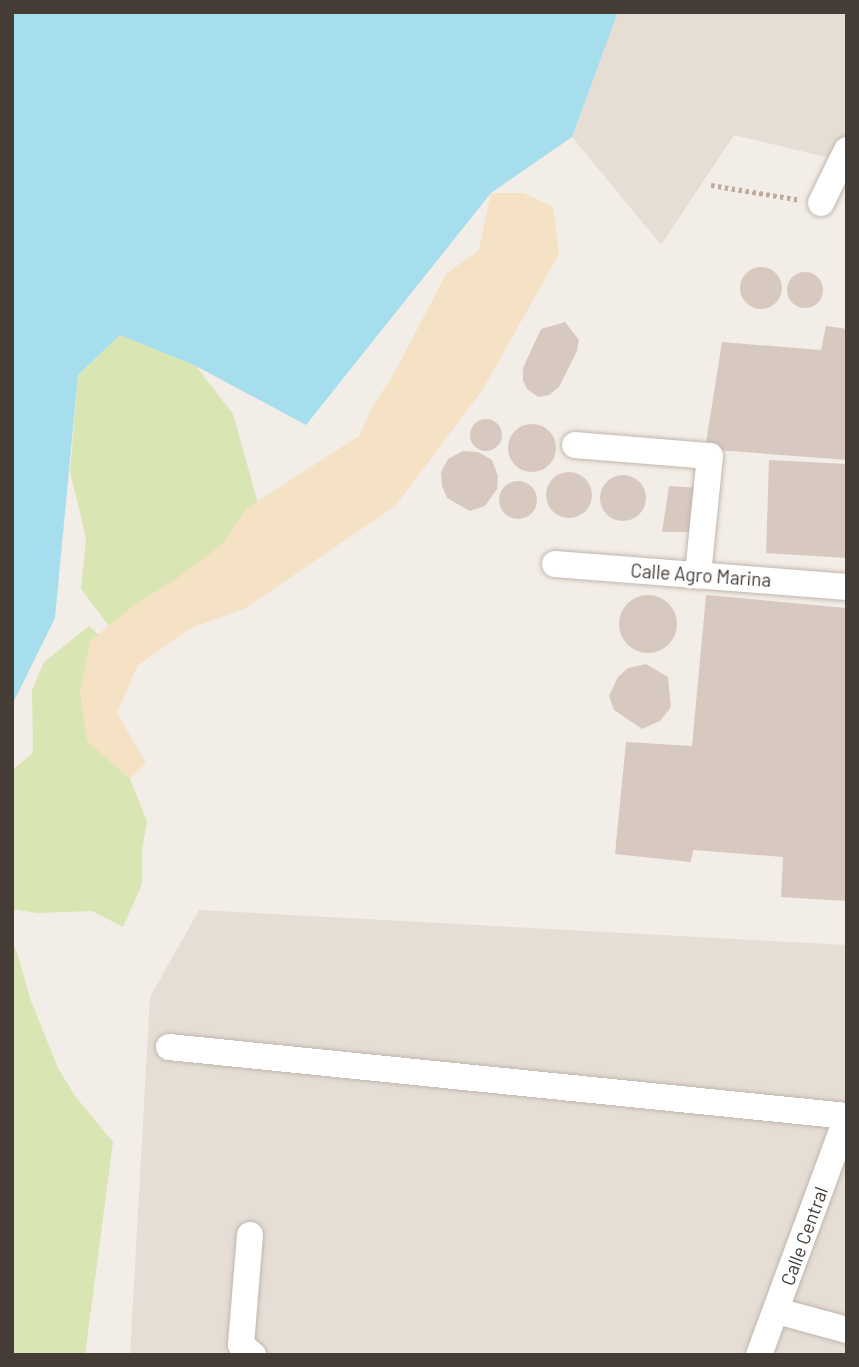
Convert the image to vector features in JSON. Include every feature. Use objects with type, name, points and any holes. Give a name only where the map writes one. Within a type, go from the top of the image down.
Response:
[{"type":"street","points":[[821,203],[847,150]]},
{"type":"street","points":[[575,445],[710,456],[698,575]]},
{"type":"street","name":"Calle Agro Marina","points":[[555,564],[847,587]]},
{"type":"street","points":[[169,1047],[847,1116]]},
{"type":"street","name":"Calle Central","points":[[759,1355],[847,1116]]},
{"type":"street","points":[[250,1235],[241,1345],[253,1355]]},
{"type":"street","points":[[777,1311],[847,1330]]},
{"type":"path","points":[[711,185],[821,203]]},
{"type":"shaded area","points":[[618,12],[847,12],[847,162],[734,135],[661,245],[572,137]]},
{"type":"shaded area","points":[[199,910],[847,945],[847,1355],[130,1355],[150,997]]},
{"type":"green space","points":[[120,335],[196,366],[233,414],[261,514],[112,630],[81,589],[86,538],[70,471],[78,375]]},
{"type":"green space","points":[[89,626],[104,640],[99,748],[130,779],[147,821],[142,849],[142,884],[123,927],[92,911],[37,913],[12,909],[12,770],[33,753],[32,690],[44,662]]},
{"type":"green space","points":[[12,946],[16,949],[31,1001],[58,1068],[75,1096],[113,1142],[85,1355],[12,1355]]},
{"type":"sand","points":[[491,193],[524,193],[553,207],[559,254],[483,389],[395,506],[246,608],[191,628],[137,666],[117,713],[146,763],[130,779],[87,741],[80,693],[90,641],[132,607],[221,545],[247,508],[359,436],[446,274],[479,250]]},
{"type":"water","points":[[12,12],[618,12],[572,137],[491,193],[306,425],[196,366],[120,335],[78,375],[55,618],[12,705]]},
{"type":"building","points":[[761,267],[776,273],[782,288],[776,303],[761,309],[746,303],[740,288],[746,273]]},
{"type":"building","points":[[805,272],[817,278],[823,290],[817,302],[805,308],[793,302],[787,290],[793,278]]},
{"type":"building","points":[[565,322],[579,340],[577,351],[559,387],[549,395],[538,397],[527,389],[523,380],[523,368],[541,329]]},
{"type":"building","points":[[826,326],[847,329],[847,460],[705,449],[722,342],[821,350]]},
{"type":"building","points":[[486,419],[497,424],[502,435],[497,446],[486,451],[475,446],[470,435],[475,424]]},
{"type":"building","points":[[532,424],[549,431],[556,448],[549,465],[532,472],[515,465],[508,448],[515,431]]},
{"type":"building","points":[[463,451],[478,452],[492,460],[498,476],[497,489],[485,506],[470,511],[447,498],[442,486],[441,472],[448,459]]},
{"type":"building","points":[[769,460],[847,464],[847,558],[766,553]]},
{"type":"building","points":[[569,472],[585,479],[592,495],[585,511],[569,518],[553,511],[546,495],[553,479]]},
{"type":"building","points":[[623,475],[639,482],[646,498],[639,514],[623,521],[607,514],[600,498],[607,482]]},
{"type":"building","points":[[518,481],[532,486],[537,500],[532,514],[518,519],[504,514],[499,500],[504,486]]},
{"type":"building","points":[[669,486],[699,488],[695,532],[662,532]]},
{"type":"building","points":[[648,595],[664,600],[672,608],[677,624],[672,640],[664,648],[648,653],[632,648],[624,640],[619,624],[624,608],[632,600]]},
{"type":"building","points":[[706,595],[847,608],[847,901],[781,897],[783,857],[693,850],[691,862],[615,854],[626,742],[692,746]]},
{"type":"building","points":[[646,664],[668,677],[671,707],[660,721],[642,729],[614,710],[609,696],[618,677],[628,668]]}]
